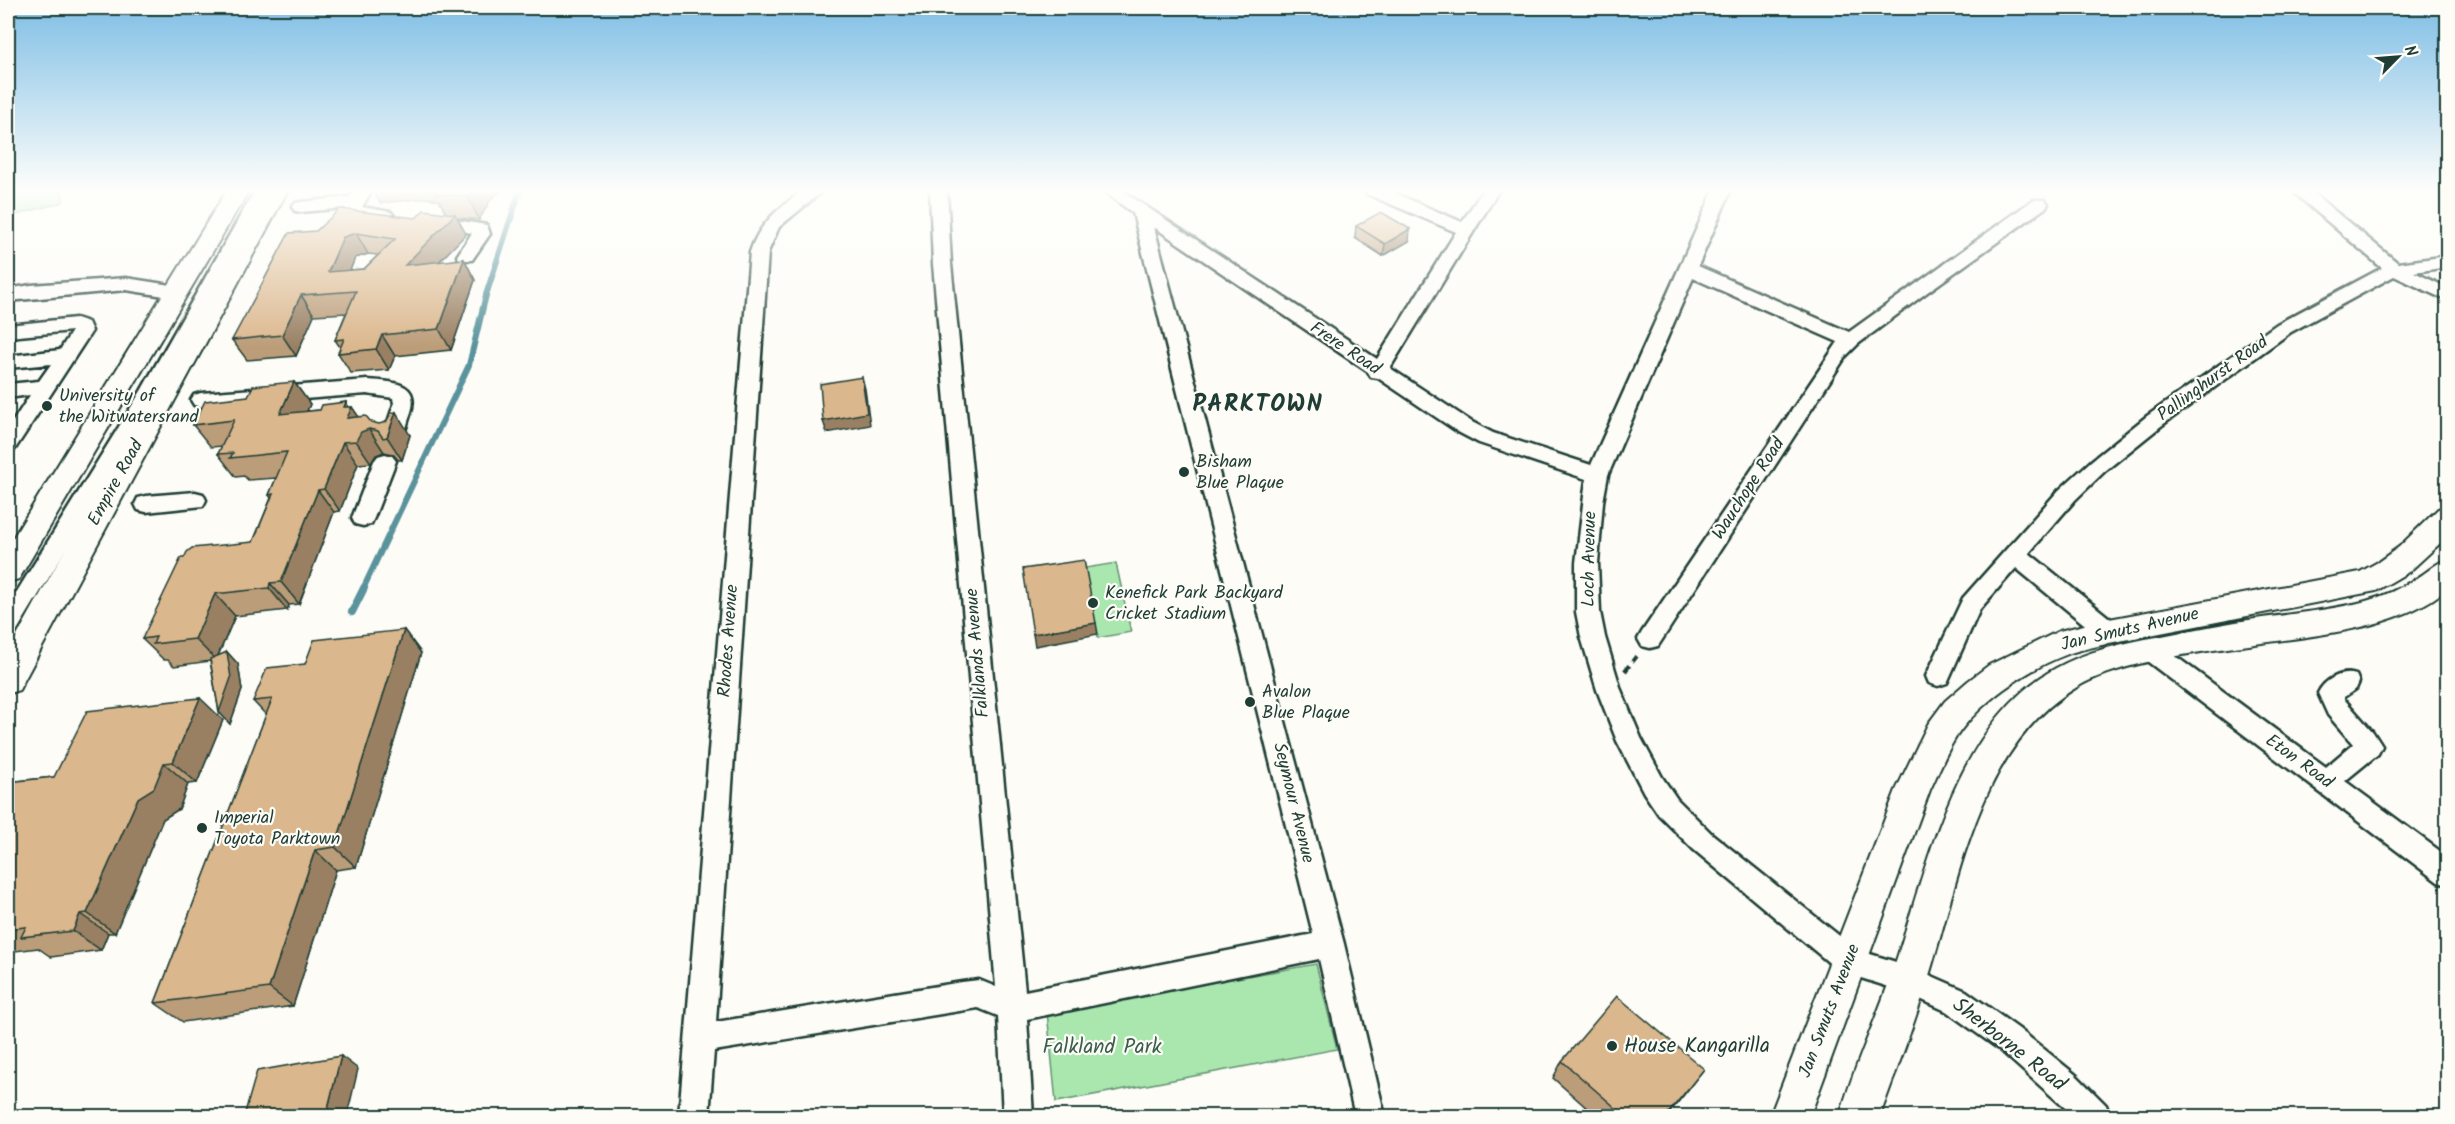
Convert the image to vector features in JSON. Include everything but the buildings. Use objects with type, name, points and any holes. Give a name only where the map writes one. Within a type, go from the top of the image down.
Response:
[{"type":"main road","points":[[8,571],[207,242]]},
{"type":"main road","name":"Empire Road","points":[[8,681],[248,242]]},
{"type":"main road","name":"Jan Smuts Avenue","points":[[1790,1116],[1913,790],[1940,734],[1957,711],[1979,690],[2008,670],[2060,644],[2109,631],[2365,583],[2396,567],[2448,517]]},
{"type":"main road","name":"Jan Smuts Avenue","points":[[1860,1116],[1909,980],[1958,823],[1990,757],[2016,718],[2035,699],[2064,678],[2100,662],[2376,609],[2423,590],[2448,570]]},
{"type":"street","points":[[8,626],[151,392],[235,242]]},
{"type":"street","points":[[466,256],[475,242]]},
{"type":"street","name":"Rhodes Avenue","points":[[694,1116],[761,242]]},
{"type":"street","name":"Falklands Avenue","points":[[941,242],[1011,1008],[1018,1116]]},
{"type":"street","name":"Seymour Avenue","points":[[1149,242],[1330,944],[1370,1116]]},
{"type":"street","name":"Frere Road","points":[[1187,242],[1465,428],[1486,438],[1598,475]]},
{"type":"street","points":[[1378,372],[1457,242]]},
{"type":"street","name":"Loch Avenue","points":[[1699,242],[1598,475],[1592,502],[1586,585],[1593,637],[1609,690],[1653,785],[1668,807],[1702,841],[1849,961]]},
{"type":"street","name":"Wauchope Road","points":[[1650,639],[1839,352],[1851,340],[1986,242]]},
{"type":"street","points":[[2362,242],[2394,269],[2448,295]]},
{"type":"street","name":"Pallinghurst Road","points":[[1938,676],[1971,604],[2067,495],[2098,466],[2154,421],[2284,328],[2394,269],[2448,261]]},
{"type":"street","points":[[1688,269],[1851,340]]},
{"type":"street","points":[[8,295],[31,291],[126,284],[177,292]]},
{"type":"street","points":[[8,331],[76,324],[81,326],[82,331],[45,387],[15,422],[8,444]]},
{"type":"street","points":[[8,362],[65,356]]},
{"type":"street","points":[[8,391],[45,387]]},
{"type":"street","points":[[210,399],[367,387],[391,389],[402,394],[404,404],[393,437]]},
{"type":"street","points":[[363,518],[385,461]]},
{"type":"street","points":[[146,504],[195,500]]},
{"type":"street","points":[[2014,554],[2109,631]]},
{"type":"street","name":"Eton Road","points":[[2151,651],[2448,873]]},
{"type":"street","points":[[2326,782],[2369,746],[2362,735],[2333,706],[2330,693],[2347,682]]},
{"type":"street","points":[[699,1039],[979,994],[1011,1008],[1330,944]]},
{"type":"street","name":"Sherborne Road","points":[[1849,961],[1909,980],[1956,1001],[2008,1039],[2064,1086],[2095,1116]]},
{"type":"path","points":[[1609,690],[1650,639]]},
{"type":"green space","name":"Kenefick Park Backyard Cricket Stadium","points":[[1116,563],[1131,632],[1098,638],[1085,568]]},
{"type":"green space","name":"Falkland Park","points":[[1316,964],[1337,1049],[1056,1102],[1047,1012]]},
{"type":"waterway","points":[[363,589],[469,365],[486,295],[503,242]]},
{"type":"waterway","points":[[352,612],[364,588]]},
{"type":"place","name":"University of the Witwatersrand","points":[[47,406]]},
{"type":"place","name":"Bisham Blue Plaque","points":[[1184,472]]},
{"type":"place","name":"Kenefick Park Backyard Cricket Stadium","points":[[1093,603]]},
{"type":"place","name":"Avalon Blue Plaque","points":[[1250,702]]},
{"type":"place","name":"Imperial Toyota Parktown","points":[[202,828]]},
{"type":"place","name":"House Kangarilla","points":[[1612,1046]]},
{"type":"district","name":"PARKTOWN","points":[[1258,404]]}]
